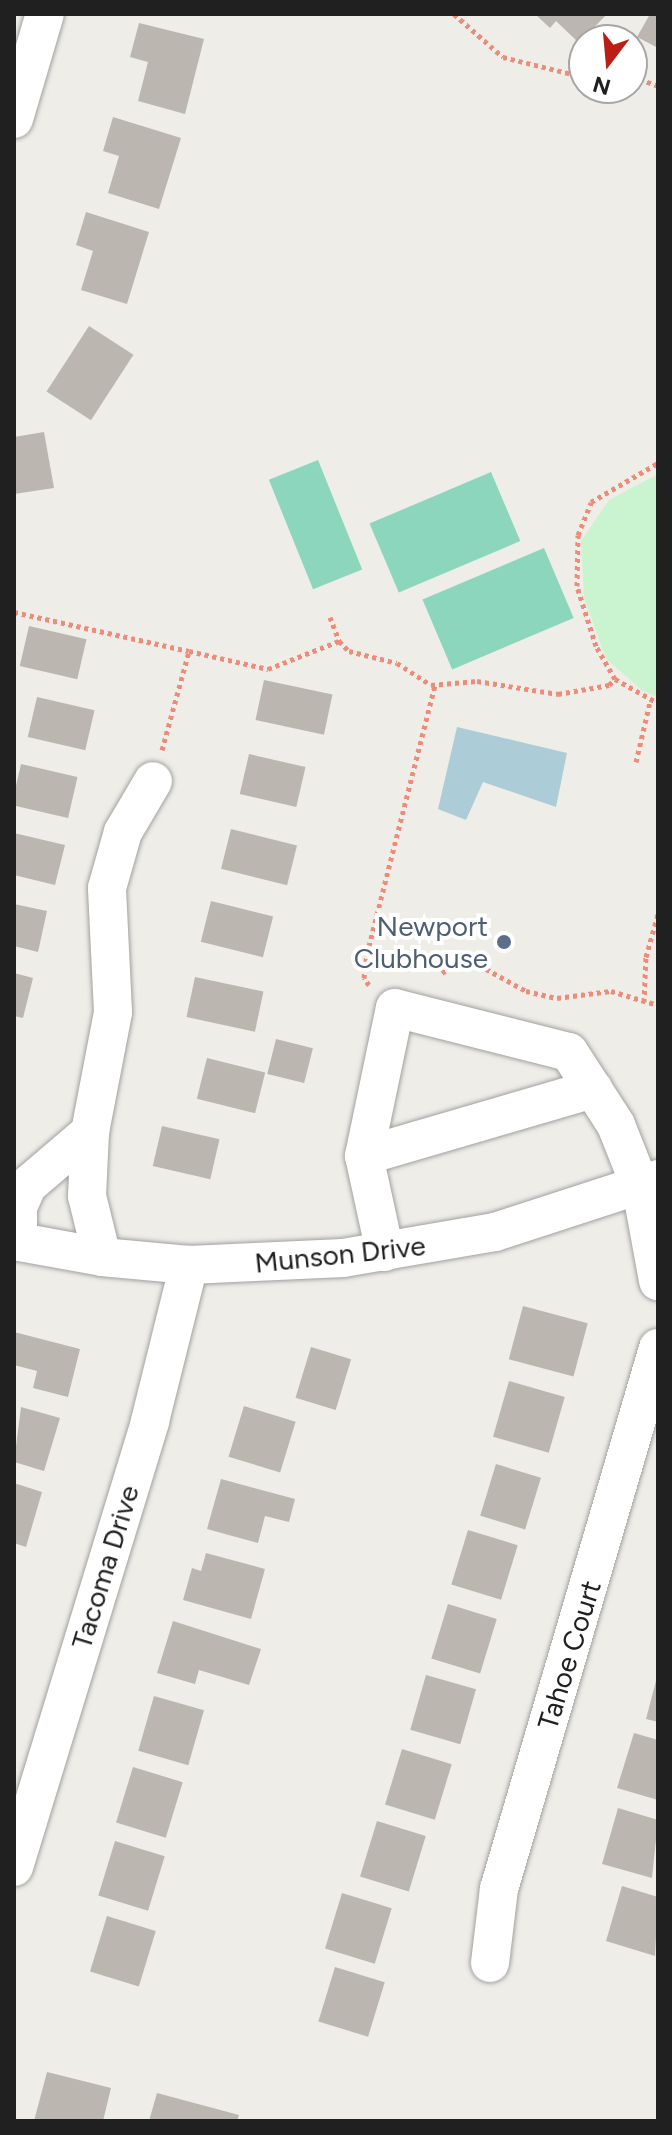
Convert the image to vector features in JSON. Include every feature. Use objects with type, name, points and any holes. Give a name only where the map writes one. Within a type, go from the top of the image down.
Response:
[{"type":"street","points":[[14,119],[45,14]]},
{"type":"street","points":[[102,1257],[87,1196],[90,1132],[113,1012],[107,888],[123,832],[153,781]]},
{"type":"street","points":[[385,1252],[364,1156],[395,1008],[569,1052],[649,1183],[658,1281]]},
{"type":"street","points":[[364,1156],[593,1089]]},
{"type":"street","points":[[16,1241],[18,1207],[28,1185],[90,1132]]},
{"type":"street","name":"Munson Drive","points":[[16,1241],[102,1257],[189,1265],[385,1252],[495,1232],[649,1183]]},
{"type":"street","name":"Tacoma Drive","points":[[14,1867],[150,1421],[189,1265]]},
{"type":"street","name":"Tahoe Court","points":[[490,1963],[499,1889],[658,1348]]},
{"type":"path","points":[[454,14],[503,57],[568,73]]},
{"type":"path","points":[[658,463],[630,484],[591,502],[578,535],[575,555],[583,609],[603,662],[615,679],[650,702],[658,703]]},
{"type":"path","points":[[14,612],[268,669],[339,641]]},
{"type":"path","points":[[330,617],[339,641],[349,651],[397,663],[435,685],[477,681],[558,694],[615,679]]},
{"type":"path","points":[[153,781],[189,651]]},
{"type":"path","points":[[379,995],[364,978],[367,954],[435,685]]},
{"type":"path","points":[[636,762],[650,702]]},
{"type":"path","points":[[644,1002],[646,957],[658,914]]},
{"type":"path","points":[[442,973],[455,965],[479,965],[526,991],[557,998],[611,991],[658,1005]]},
{"type":"green space","points":[[318,460],[362,569],[313,589],[269,480]]},
{"type":"green space","points":[[491,472],[520,541],[399,593],[369,524]]},
{"type":"green space","points":[[658,474],[658,697],[643,691],[606,659],[584,598],[581,541],[609,500]]},
{"type":"green space","points":[[544,548],[574,618],[452,670],[422,600]]},
{"type":"water","points":[[457,727],[567,753],[556,807],[483,782],[466,820],[438,809]]},
{"type":"building","points":[[535,14],[607,14],[597,24],[568,24],[568,32],[556,21],[550,28]]},
{"type":"building","points":[[650,14],[658,14],[658,48],[648,43],[648,24],[644,24]]},
{"type":"building","points":[[139,23],[204,39],[185,114],[138,101],[148,62],[130,57]]},
{"type":"building","points":[[113,117],[181,138],[159,209],[108,193],[119,156],[103,151]]},
{"type":"building","points":[[86,212],[149,232],[127,304],[81,290],[93,251],[76,245]]},
{"type":"building","points":[[89,326],[133,355],[91,420],[47,391]]},
{"type":"building","points":[[44,432],[54,488],[14,494],[14,437]]},
{"type":"building","points":[[29,626],[86,639],[77,679],[20,666]]},
{"type":"building","points":[[264,680],[332,695],[324,735],[255,720]]},
{"type":"building","points":[[37,697],[94,710],[85,750],[28,737]]},
{"type":"building","points":[[249,754],[306,767],[296,807],[240,794]]},
{"type":"building","points":[[21,764],[78,777],[68,818],[14,805]]},
{"type":"building","points":[[231,829],[297,845],[287,885],[221,869]]},
{"type":"building","points":[[14,833],[65,845],[55,885],[14,875]]},
{"type":"building","points":[[211,901],[273,916],[263,957],[201,942]]},
{"type":"building","points":[[14,904],[47,911],[38,952],[14,946]]},
{"type":"building","points":[[14,973],[33,978],[23,1018],[14,1016]]},
{"type":"building","points":[[195,977],[263,992],[255,1032],[186,1017]]},
{"type":"building","points":[[276,1039],[313,1048],[304,1083],[267,1074]]},
{"type":"building","points":[[207,1058],[265,1073],[255,1113],[197,1099]]},
{"type":"building","points":[[162,1126],[219,1139],[210,1179],[153,1166]]},
{"type":"building","points":[[523,1306],[588,1323],[573,1376],[509,1359]]},
{"type":"building","points":[[14,1332],[80,1349],[68,1397],[33,1388],[37,1371],[14,1365]]},
{"type":"building","points":[[311,1347],[351,1359],[336,1410],[296,1398]]},
{"type":"building","points":[[509,1381],[565,1397],[549,1453],[493,1437]]},
{"type":"building","points":[[244,1406],[296,1422],[280,1472],[229,1457]]},
{"type":"building","points":[[21,1407],[60,1418],[44,1471],[14,1462]]},
{"type":"building","points":[[496,1464],[541,1478],[525,1529],[480,1516]]},
{"type":"building","points":[[221,1479],[295,1499],[289,1522],[265,1516],[258,1543],[207,1529]]},
{"type":"building","points":[[14,1483],[42,1492],[26,1547],[14,1543]]},
{"type":"building","points":[[468,1530],[518,1545],[501,1600],[451,1585]]},
{"type":"building","points":[[206,1553],[265,1569],[251,1619],[183,1600],[192,1568],[201,1571]]},
{"type":"building","points":[[448,1604],[497,1619],[480,1673],[431,1659]]},
{"type":"building","points":[[173,1621],[261,1649],[249,1685],[199,1670],[195,1684],[157,1673]]},
{"type":"building","points":[[426,1675],[476,1689],[460,1744],[410,1730]]},
{"type":"building","points":[[658,1677],[658,1722],[646,1719]]},
{"type":"building","points":[[154,1696],[204,1710],[188,1765],[138,1751]]},
{"type":"building","points":[[634,1733],[658,1740],[658,1800],[617,1788]]},
{"type":"building","points":[[402,1749],[452,1764],[435,1820],[385,1804]]},
{"type":"building","points":[[133,1767],[183,1782],[166,1838],[116,1822]]},
{"type":"building","points":[[618,1808],[658,1820],[652,1878],[602,1864]]},
{"type":"building","points":[[377,1821],[426,1836],[409,1891],[360,1876]]},
{"type":"building","points":[[115,1841],[165,1856],[148,1911],[98,1896]]},
{"type":"building","points":[[622,1886],[658,1897],[655,1956],[606,1941]]},
{"type":"building","points":[[342,1893],[392,1908],[375,1964],[325,1948]]},
{"type":"building","points":[[107,1916],[156,1931],[139,1986],[90,1971]]},
{"type":"building","points":[[335,1967],[385,1982],[368,2037],[318,2022]]},
{"type":"building","points":[[47,2072],[111,2088],[103,2121],[34,2121]]},
{"type":"building","points":[[157,2093],[239,2115],[237,2121],[149,2121]]},
{"type":"place","name":"Newport Clubhouse","points":[[504,942]]}]
